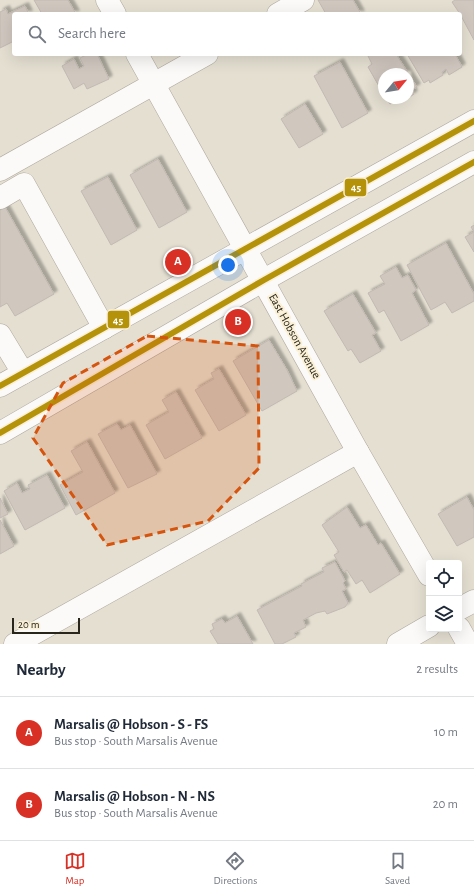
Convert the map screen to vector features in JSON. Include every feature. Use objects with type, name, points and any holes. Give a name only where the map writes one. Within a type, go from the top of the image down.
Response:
[{"type":"main road","points":[[107,0],[114,12]]},
{"type":"main road","points":[[282,12],[303,0]]},
{"type":"main road","name":"East Hobson Avenue","points":[[138,56],[264,280],[358,452],[426,570]]},
{"type":"main road","points":[[0,170],[203,56]]},
{"type":"main road","points":[[0,386],[474,121]]},
{"type":"main road","points":[[0,433],[264,280],[474,162]]},
{"type":"main road","points":[[0,198],[24,184],[104,328]]},
{"type":"main road","points":[[0,335],[23,373]]},
{"type":"main road","points":[[15,644],[358,452]]},
{"type":"main road","points":[[462,607],[474,601]]},
{"type":"main road","points":[[398,644],[426,628]]},
{"type":"main road","points":[[461,632],[468,644]]},
{"type":"highlighted area","points":[[147,336],[258,346],[259,468],[208,521],[107,545],[33,438],[63,383]]},
{"type":"building","points":[[34,0],[68,0],[75,12],[41,12]]},
{"type":"building","points":[[318,0],[353,0],[360,12],[325,12]]},
{"type":"building","points":[[455,0],[474,0],[474,40],[462,18],[462,12],[459,12],[452,2]]},
{"type":"building","points":[[25,6],[28,12],[12,12]]},
{"type":"building","points":[[6,9],[8,14],[12,12],[12,42],[0,48],[0,12]]},
{"type":"building","points":[[84,56],[98,56],[109,79],[87,89],[84,83],[74,89],[62,66],[74,59],[79,69],[84,66],[80,58]]},
{"type":"building","points":[[368,56],[397,56],[405,68],[378,68],[378,84],[368,67],[372,64]]},
{"type":"building","points":[[408,56],[456,56],[462,67],[449,75],[446,69],[442,72],[443,75],[430,83],[429,80],[424,83]]},
{"type":"building","points":[[340,62],[368,113],[342,128],[314,76]]},
{"type":"building","points":[[305,104],[323,134],[299,148],[281,119]]},
{"type":"building","points":[[158,159],[187,212],[159,228],[130,175]]},
{"type":"building","points":[[108,177],[137,230],[111,245],[81,191]]},
{"type":"building","points":[[5,207],[54,294],[15,316],[7,303],[0,307],[0,210]]},
{"type":"building","points":[[474,225],[474,232],[471,227]]},
{"type":"building","points":[[474,232],[474,252],[465,237]]},
{"type":"building","points":[[446,243],[474,294],[474,301],[452,313],[445,302],[431,310],[407,265]]},
{"type":"building","points":[[396,267],[402,278],[408,275],[416,290],[412,293],[429,325],[401,341],[384,310],[379,313],[368,293],[385,284],[380,276]]},
{"type":"building","points":[[353,294],[376,333],[372,335],[381,351],[360,363],[351,349],[348,351],[324,311]]},
{"type":"building","points":[[269,340],[287,370],[297,391],[262,411],[233,361]]},
{"type":"building","points":[[219,369],[246,415],[219,431],[195,390],[214,379],[211,373]]},
{"type":"building","points":[[176,392],[202,438],[165,459],[146,425],[169,412],[162,400]]},
{"type":"building","points":[[117,424],[121,430],[130,425],[157,474],[128,488],[98,434]]},
{"type":"building","points":[[87,442],[115,493],[76,515],[60,485],[83,472],[71,451]]},
{"type":"building","points":[[47,475],[65,508],[25,530],[4,491],[17,483],[22,493],[30,489],[28,485]]},
{"type":"building","points":[[467,497],[474,510],[474,537],[457,546],[438,514]]},
{"type":"building","points":[[0,498],[8,514],[0,518]]},
{"type":"building","points":[[347,507],[360,528],[366,525],[378,545],[381,543],[400,574],[370,593],[362,580],[356,584],[347,570],[344,572],[334,555],[339,552],[322,525]]},
{"type":"building","points":[[0,520],[14,546],[0,554]]},
{"type":"building","points":[[335,562],[345,581],[343,583],[346,589],[342,591],[348,603],[345,607],[327,614],[325,611],[316,613],[303,620],[306,627],[294,633],[296,637],[282,644],[275,644],[257,610],[302,586],[301,584],[324,572],[322,568]]},
{"type":"building","points":[[237,616],[253,644],[218,644],[210,631],[214,629],[212,624],[222,619],[225,623]]},
{"type":"transit line","name":"45","points":[[0,386],[474,121]]},
{"type":"transit line","name":"45","points":[[0,433],[264,280],[474,162]]},
{"type":"place","name":"Marsalis @ Hobson - S - FS","points":[[178,262]]},
{"type":"place","name":"Marsalis @ Hobson - N - NS","points":[[238,322]]}]
